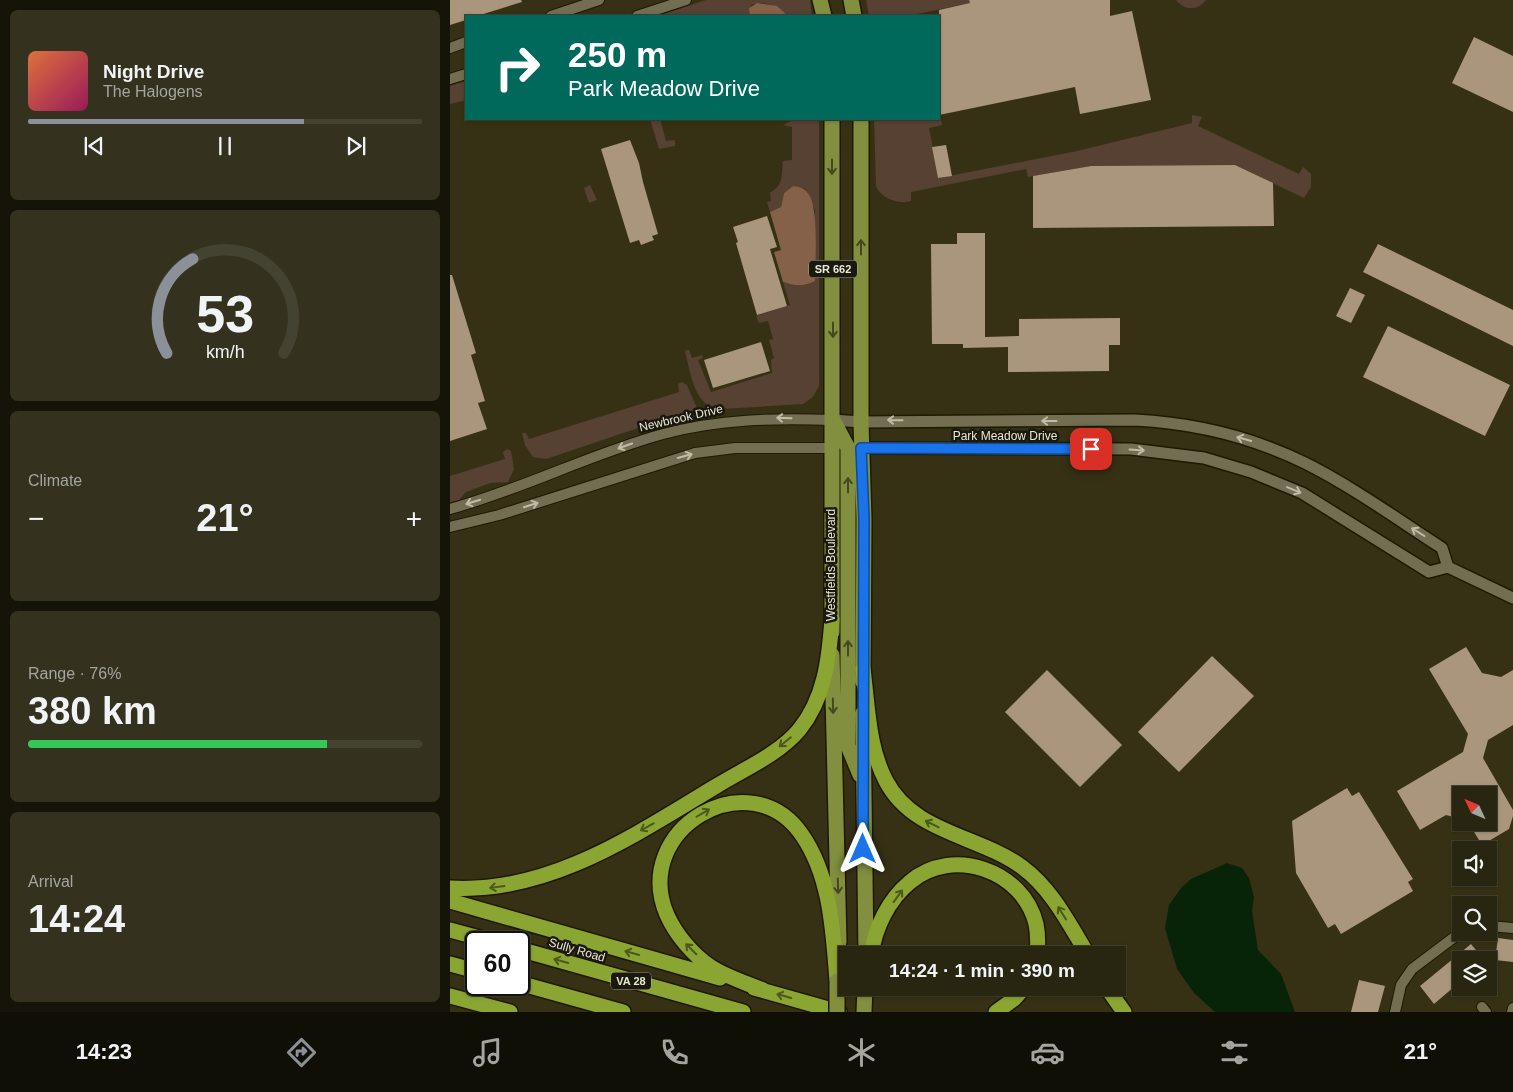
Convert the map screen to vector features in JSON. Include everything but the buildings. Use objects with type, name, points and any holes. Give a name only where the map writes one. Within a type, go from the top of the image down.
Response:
[{"type":"highway","points":[[450,888],[501,887],[566,869],[659,820],[774,751],[799,730],[815,703],[826,675],[832,619]]},
{"type":"highway","points":[[863,669],[875,755],[893,792],[901,802],[925,821],[986,845],[1023,867],[1040,884],[1059,908],[1082,946]]},
{"type":"highway","points":[[763,990],[724,973],[702,960],[685,943],[671,924],[661,898],[659,872],[669,846],[683,827],[700,814],[720,805],[742,803],[772,809],[792,822],[802,835],[814,860],[831,914],[837,981]]},
{"type":"highway","points":[[873,946],[879,924],[901,891],[918,876],[952,865],[978,867],[994,872],[1014,886],[1026,903],[1036,924],[1037,946]]},
{"type":"highway","points":[[450,901],[838,1012]]},
{"type":"highway","points":[[450,930],[465,934]]},
{"type":"highway","name":"Sully Road","points":[[530,952],[743,1012]]},
{"type":"highway","points":[[450,964],[465,968]]},
{"type":"highway","name":"VA 28","points":[[530,986],[623,1012]]},
{"type":"highway","points":[[450,996],[510,1012]]},
{"type":"highway","points":[[996,1012],[1017,996]]},
{"type":"highway","points":[[1113,996],[1124,1012]]},
{"type":"highway","points":[[450,1002],[470,1012]]},
{"type":"main road","points":[[820,0],[824,15]]},
{"type":"main road","points":[[850,0],[855,15]]},
{"type":"main road","points":[[855,15],[857,0]]},
{"type":"main road","name":"Westfields Boulevard","points":[[832,120],[832,619],[839,929],[838,1012]]},
{"type":"main road","name":"SR 662","points":[[861,120],[861,422],[854,448],[864,519],[863,781],[866,946]]},
{"type":"main road","points":[[833,420],[854,448],[848,746],[863,781]]},
{"type":"main road","points":[[864,1012],[865,996]]},
{"type":"street","points":[[554,15],[599,0]]},
{"type":"street","points":[[640,15],[686,0]]},
{"type":"street","points":[[450,48],[465,42]]},
{"type":"street","points":[[450,79],[465,74]]},
{"type":"street","name":"Newbrook Drive","points":[[450,509],[507,491],[625,446],[680,430],[742,419],[769,418],[861,422],[929,421]]},
{"type":"street","name":"Park Meadow Drive","points":[[854,448],[1131,449],[1204,458],[1251,472],[1302,493],[1429,572],[1448,567],[1442,548],[1306,464],[1256,442],[1218,432],[1157,421],[929,421]]},
{"type":"street","points":[[450,527],[499,515],[695,453],[735,448],[854,448]]},
{"type":"street","points":[[1448,567],[1513,598]]},
{"type":"street","points":[[1497,927],[1513,928]]},
{"type":"street","points":[[1395,1012],[1402,986],[1412,968],[1452,939]]},
{"type":"street","points":[[1512,1012],[1513,1008]]},
{"type":"shaded area","points":[[706,0],[810,0],[812,15],[787,15],[776,7],[761,3],[751,5],[750,15],[661,15]]},
{"type":"shaded area","points":[[866,0],[969,0],[970,3],[917,15],[869,15]]},
{"type":"shaded area","points":[[1176,0],[1206,0],[1195,8],[1187,8]]},
{"type":"shaded area","points":[[757,3],[777,6],[787,15],[750,15],[749,8]]},
{"type":"shaded area","points":[[465,81],[465,100],[450,104],[450,86]]},
{"type":"shaded area","points":[[940,114],[942,125],[929,128],[939,178],[1077,151],[1192,123],[1192,115],[1202,117],[1198,126],[1299,174],[1303,167],[1311,174],[1311,187],[1304,198],[1235,165],[1091,166],[1028,177],[1026,169],[911,192],[911,201],[906,202],[890,200],[881,194],[876,186],[874,120],[940,120]]},
{"type":"shaded area","points":[[650,120],[660,120],[666,141],[675,140],[675,146],[659,149]]},
{"type":"shaded area","points":[[819,120],[819,386],[813,397],[803,404],[721,409],[712,407],[705,403],[695,388],[686,350],[689,350],[692,358],[702,355],[703,358],[698,360],[711,392],[772,373],[771,360],[774,358],[769,340],[773,339],[768,321],[759,323],[756,316],[790,305],[783,282],[799,285],[815,281],[815,210],[805,189],[793,186],[784,193],[781,207],[770,212],[767,202],[771,201],[770,193],[780,183],[783,161],[792,160],[792,127],[783,125],[791,121]]},
{"type":"shaded area","points":[[590,185],[597,200],[589,203],[584,188]]},
{"type":"shaded area","points":[[793,186],[806,191],[812,202],[814,212],[816,236],[815,281],[803,285],[783,282],[774,252],[781,250],[770,212],[781,207],[784,193]]},
{"type":"shaded area","points":[[682,382],[687,385],[699,413],[656,422],[546,459],[533,457],[525,445],[522,433],[526,433],[529,439],[679,392],[678,384]]},
{"type":"shaded area","points":[[507,449],[511,451],[514,469],[508,482],[490,483],[466,492],[459,500],[450,502],[450,476],[505,459],[503,452]]},
{"type":"shaded area","points":[[1227,863],[1242,868],[1249,878],[1254,897],[1252,911],[1258,950],[1281,974],[1295,1012],[1215,1012],[1194,993],[1177,969],[1165,928],[1169,905],[1181,888],[1191,879]]},
{"type":"route","points":[[863,849],[864,519],[861,448],[912,450],[1091,449]]}]
